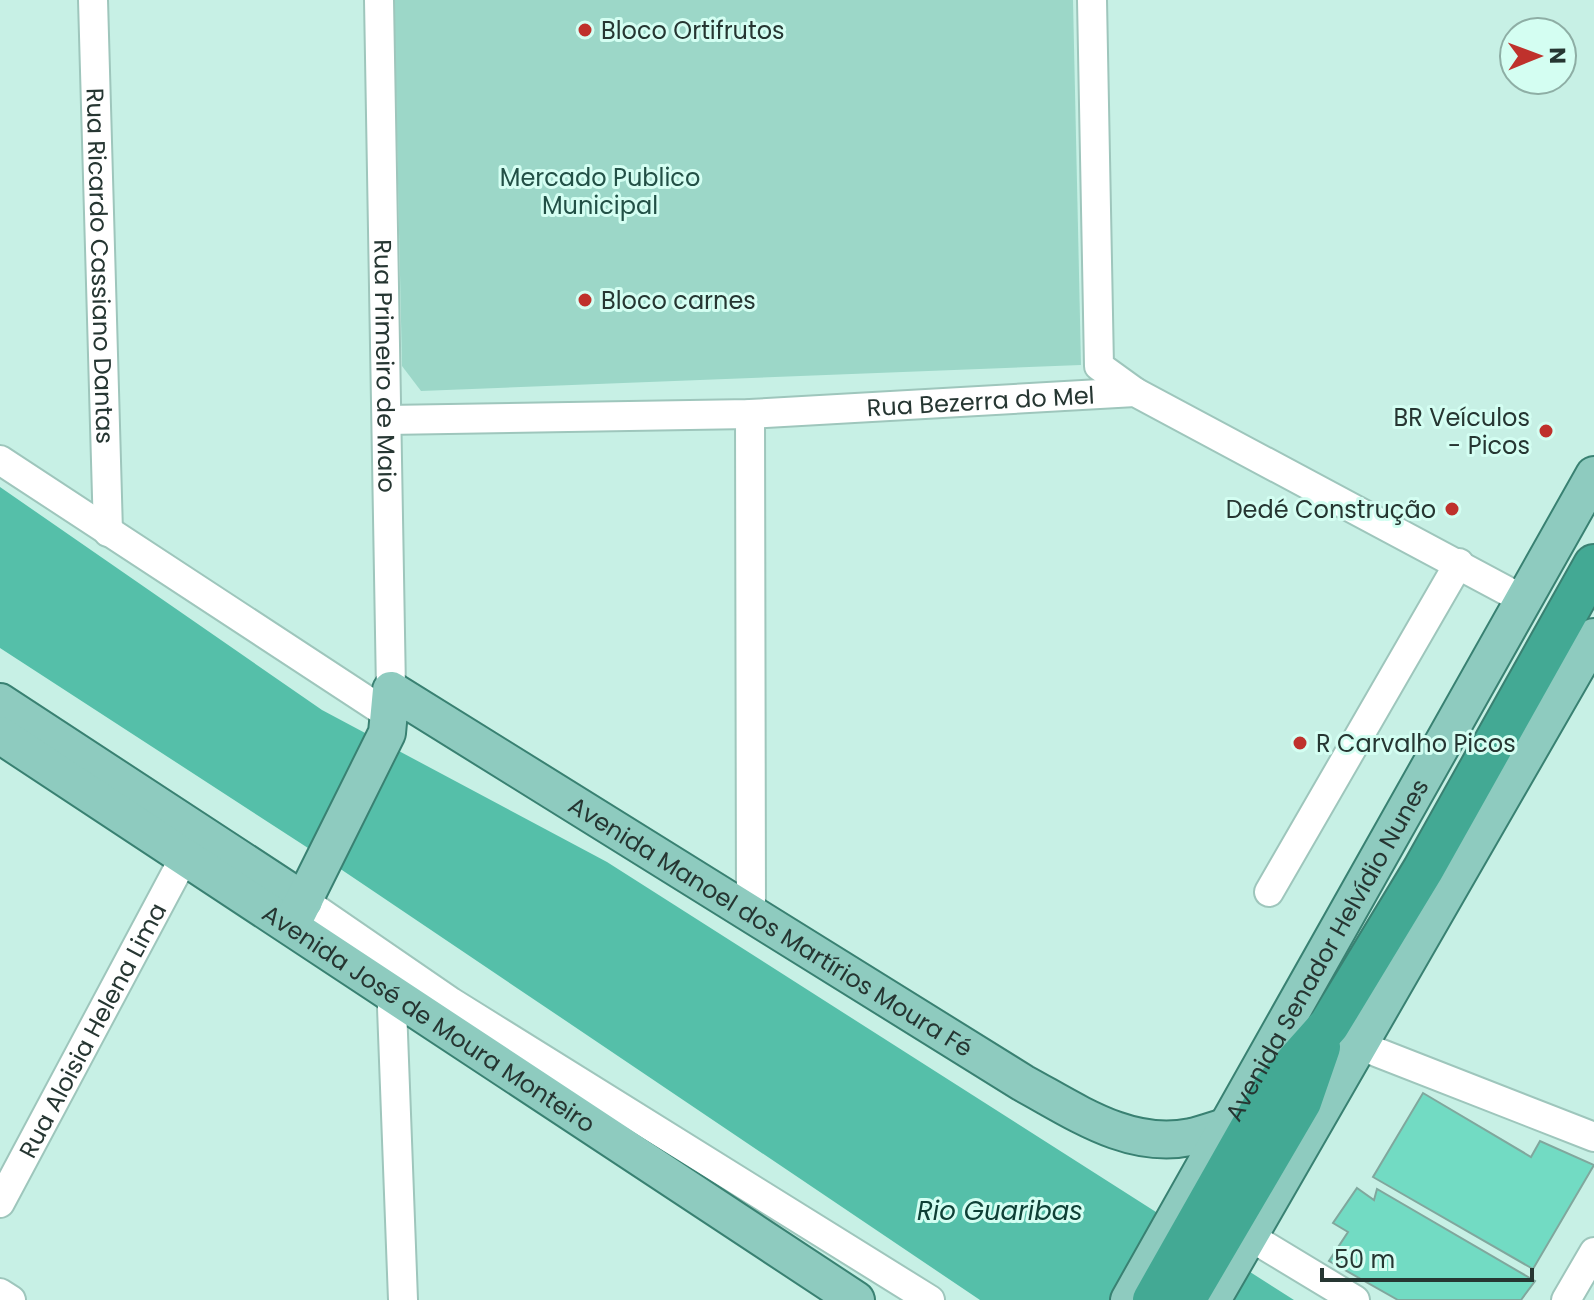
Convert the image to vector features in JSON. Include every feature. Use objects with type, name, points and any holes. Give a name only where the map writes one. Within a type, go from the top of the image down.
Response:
[{"type":"highway","points":[[1185,1300],[1226,1216],[1345,1035],[1423,870],[1594,565]]},
{"type":"highway","points":[[1153,1300],[1226,1216]]},
{"type":"main road","name":"Avenida Senador Helvídio Nunes","points":[[1212,1300],[1226,1216],[1227,1127],[1594,475]]},
{"type":"main road","points":[[1345,1035],[1594,637]]},
{"type":"main road","name":"Avenida José de Moura Monteiro","points":[[0,702],[298,913],[394,994],[445,1014],[856,1300]]},
{"type":"main road","name":"Avenida Manoel dos Martírios Moura Fé","points":[[389,713],[751,915],[1036,1090],[1125,1136],[1162,1141],[1192,1137],[1227,1127]]},
{"type":"main road","points":[[298,913],[323,868],[389,713]]},
{"type":"main road","name":"Avenida José de Moura Monteiro","points":[[0,735],[185,856],[298,913]]},
{"type":"main road","name":"Avenida Senador Helvídio Nunes","points":[[1129,1300],[1226,1216]]},
{"type":"street","name":"Rua Ricardo Cassiano Dantas","points":[[93,0],[108,532]]},
{"type":"street","name":"Rua Primeiro de Maio","points":[[379,0],[389,713]]},
{"type":"street","points":[[1092,0],[1099,366],[1135,392],[1522,599]]},
{"type":"street","name":"Rua Bezerra do Mel","points":[[387,420],[750,414],[1135,392]]},
{"type":"street","points":[[750,414],[751,915]]},
{"type":"street","name":"Avenida Manoel dos Martírios Moura Fé","points":[[0,460],[389,713]]},
{"type":"street","points":[[1269,892],[1459,563]]},
{"type":"street","name":"Rua Aloisia Helena Lima","points":[[0,1203],[185,856]]},
{"type":"street","points":[[298,913],[386,957],[445,1014],[930,1300]]},
{"type":"street","points":[[386,957],[394,994],[403,1300]]},
{"type":"street","points":[[1345,1035],[1594,1137]]},
{"type":"street","points":[[1226,1216],[1355,1300]]},
{"type":"street","points":[[1566,1300],[1594,1252]]},
{"type":"street","points":[[0,1293],[11,1300]]},
{"type":"green space","name":"Mercado Publico Municipal","points":[[394,0],[1073,0],[1081,365],[421,391],[402,366]]},
{"type":"water","name":"Rio Guaribas","points":[[0,487],[322,710],[607,862],[1294,1300],[980,1300],[342,870],[0,648]]},
{"type":"building","points":[[1423,1093],[1531,1157],[1540,1141],[1594,1165],[1533,1269],[1373,1177]]},
{"type":"building","points":[[1357,1188],[1374,1200],[1377,1189],[1535,1281],[1521,1300],[1398,1300],[1329,1261],[1348,1232],[1333,1223]]},
{"type":"place","name":"Bloco Ortifrutos","points":[[585,30]]},
{"type":"place","name":"Bloco carnes","points":[[585,300]]},
{"type":"place","name":"BR Veículos - Picos","points":[[1546,431]]},
{"type":"place","name":"Dedé Construção","points":[[1452,509]]},
{"type":"place","name":"R Carvalho Picos","points":[[1300,743]]}]
